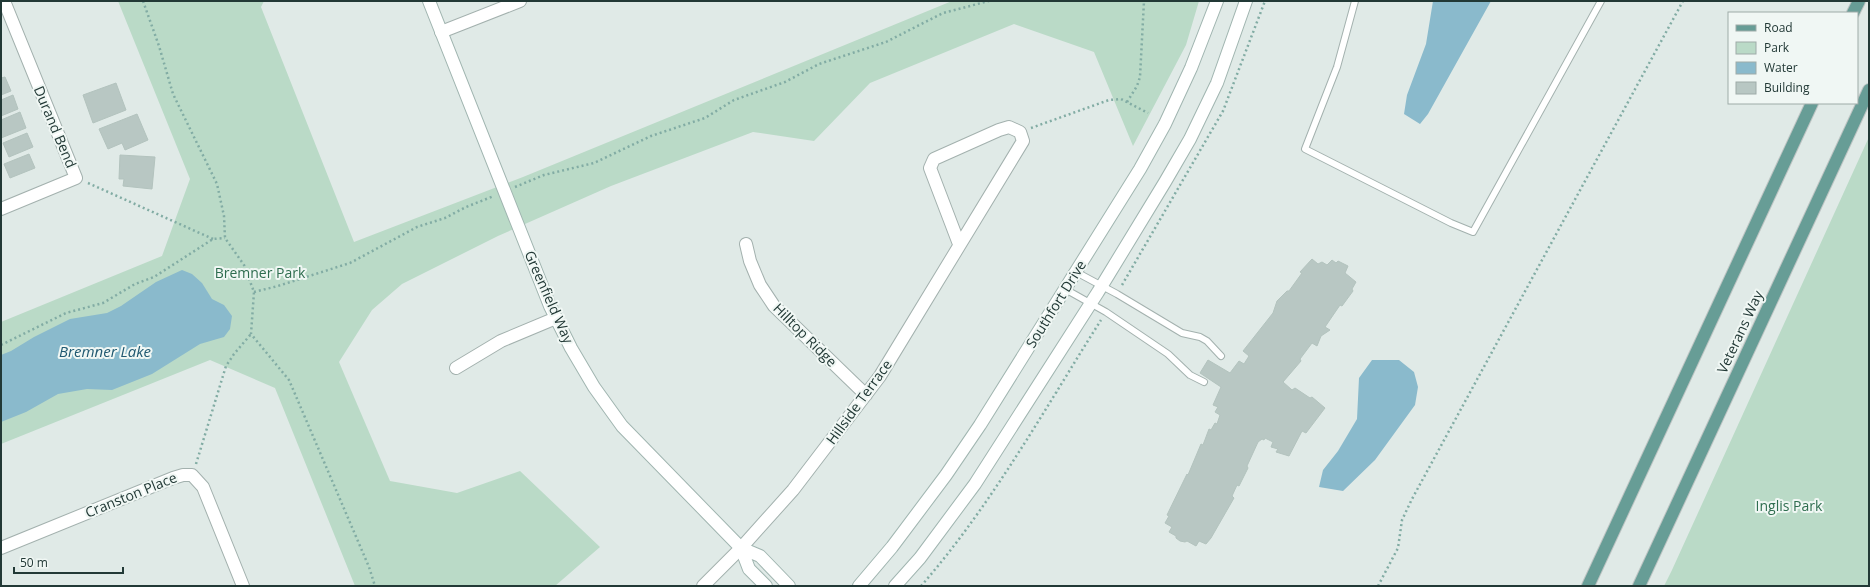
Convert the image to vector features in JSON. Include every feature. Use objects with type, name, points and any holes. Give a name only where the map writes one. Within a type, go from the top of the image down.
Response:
[{"type":"main road","points":[[1854,12],[1859,1]]},
{"type":"main road","name":"Veterans Way","points":[[1639,586],[1869,90]]},
{"type":"main road","points":[[1588,586],[1812,104]]},
{"type":"street","name":"Durand Bend","points":[[1,209],[76,178],[4,1]]},
{"type":"street","name":"Greenfield Way","points":[[429,1],[556,318],[594,387],[622,426],[741,548],[760,556],[790,586]]},
{"type":"street","points":[[441,32],[520,1]]},
{"type":"street","name":"Southfort Drive","points":[[859,586],[892,547],[946,475],[980,425],[1140,169],[1165,124],[1191,68],[1217,1]]},
{"type":"street","name":"Southfort Drive","points":[[895,586],[920,558],[975,484],[1102,285],[1165,182],[1190,139],[1217,83],[1246,1]]},
{"type":"street","points":[[959,244],[931,172],[930,168],[934,159],[999,130],[1009,127],[1020,132]]},
{"type":"street","name":"Hillside Terrace","points":[[703,586],[741,548],[793,490],[880,376],[1023,141],[1020,132]]},
{"type":"street","name":"Hilltop Ridge","points":[[746,244],[760,285],[774,306],[866,395]]},
{"type":"street","points":[[456,368],[501,341],[556,318]]},
{"type":"street","name":"Cranston Place","points":[[1,548],[173,478],[183,475],[192,475],[203,487],[243,586]]},
{"type":"street","name":"Greenfield Way","points":[[741,548],[749,569],[766,586]]},
{"type":"lane","points":[[1355,1],[1337,67],[1305,149],[1451,223],[1473,232],[1601,1]]},
{"type":"lane","points":[[1076,272],[1102,285],[1182,334],[1200,337],[1207,340],[1220,356]]},
{"type":"lane","points":[[1065,289],[1091,302],[1168,354],[1190,375],[1204,382]]},
{"type":"path","points":[[143,1],[159,46],[171,90],[217,184],[224,216],[225,238],[244,265],[254,292],[251,334],[226,366],[192,475]]},
{"type":"path","points":[[254,292],[350,263],[417,227],[445,218],[466,207],[544,175],[594,163],[651,136],[705,118],[734,100],[785,82],[819,64],[886,42],[943,14],[989,1]]},
{"type":"path","points":[[1127,102],[1137,86],[1140,77],[1144,1]]},
{"type":"path","points":[[1378,586],[1398,548],[1402,520],[1412,499],[1683,1]]},
{"type":"path","points":[[1020,132],[1102,101],[1117,99],[1127,102],[1148,113]]},
{"type":"path","points":[[76,178],[213,239]]},
{"type":"path","points":[[1,345],[66,313],[103,303],[135,284],[154,277],[213,239],[225,238]]},
{"type":"path","points":[[251,334],[289,380],[369,567],[375,586]]},
{"type":"green space","name":"Bremner Park","points":[[118,1],[264,1],[261,7],[354,242],[523,177],[952,1],[1199,1],[1186,45],[1133,146],[1094,52],[1014,24],[870,83],[814,141],[753,132],[611,186],[498,236],[402,284],[372,310],[339,362],[390,481],[457,493],[520,471],[600,547],[555,586],[355,586],[275,388],[210,360],[1,444],[1,322],[162,256],[190,179]]},
{"type":"green space","name":"Inglis Park","points":[[1869,137],[1869,586],[1664,586],[1672,570]]},
{"type":"water","points":[[1433,1],[1491,1],[1428,114],[1420,124],[1404,114],[1407,95],[1426,44]]},
{"type":"water","name":"Bremner Lake","points":[[182,270],[192,274],[202,283],[212,299],[224,305],[232,316],[230,329],[224,337],[200,344],[152,374],[112,390],[87,389],[58,394],[26,412],[1,422],[1,355],[70,319],[107,313],[121,306],[156,282]]},
{"type":"water","points":[[1372,360],[1399,360],[1414,372],[1418,387],[1415,405],[1375,460],[1343,491],[1319,487],[1323,470],[1338,451],[1357,419],[1359,378]]},
{"type":"building","points":[[5,77],[11,91],[1,95],[1,78]]},
{"type":"building","points":[[116,83],[126,110],[93,123],[83,95]]},
{"type":"building","points":[[13,95],[18,109],[1,116],[1,100]]},
{"type":"building","points":[[20,112],[26,128],[1,138],[1,120]]},
{"type":"building","points":[[137,114],[148,140],[125,150],[122,143],[108,149],[99,129]]},
{"type":"building","points":[[27,133],[33,147],[9,157],[3,143]]},
{"type":"building","points":[[29,154],[35,168],[10,178],[4,164]]},
{"type":"building","points":[[120,155],[155,157],[152,189],[123,186],[124,179],[119,179]]},
{"type":"building","points":[[1312,259],[1318,264],[1322,262],[1327,265],[1332,260],[1336,263],[1338,261],[1348,266],[1345,273],[1356,282],[1352,289],[1353,291],[1342,306],[1340,305],[1325,327],[1330,330],[1321,336],[1317,346],[1312,343],[1300,359],[1301,361],[1283,382],[1292,390],[1295,388],[1310,398],[1312,397],[1325,408],[1306,433],[1302,431],[1289,456],[1276,452],[1278,449],[1271,447],[1273,442],[1265,438],[1264,440],[1262,439],[1258,442],[1247,466],[1248,468],[1232,496],[1234,498],[1211,538],[1206,544],[1199,541],[1196,546],[1187,541],[1180,541],[1176,538],[1176,536],[1169,532],[1172,527],[1165,523],[1169,516],[1167,515],[1187,474],[1188,475],[1201,444],[1203,445],[1209,429],[1211,430],[1215,423],[1217,424],[1220,415],[1215,412],[1218,407],[1213,405],[1221,387],[1200,373],[1208,360],[1230,373],[1239,361],[1244,364],[1249,356],[1243,351],[1273,313],[1277,301],[1287,291],[1289,291],[1302,273],[1300,272]]}]
